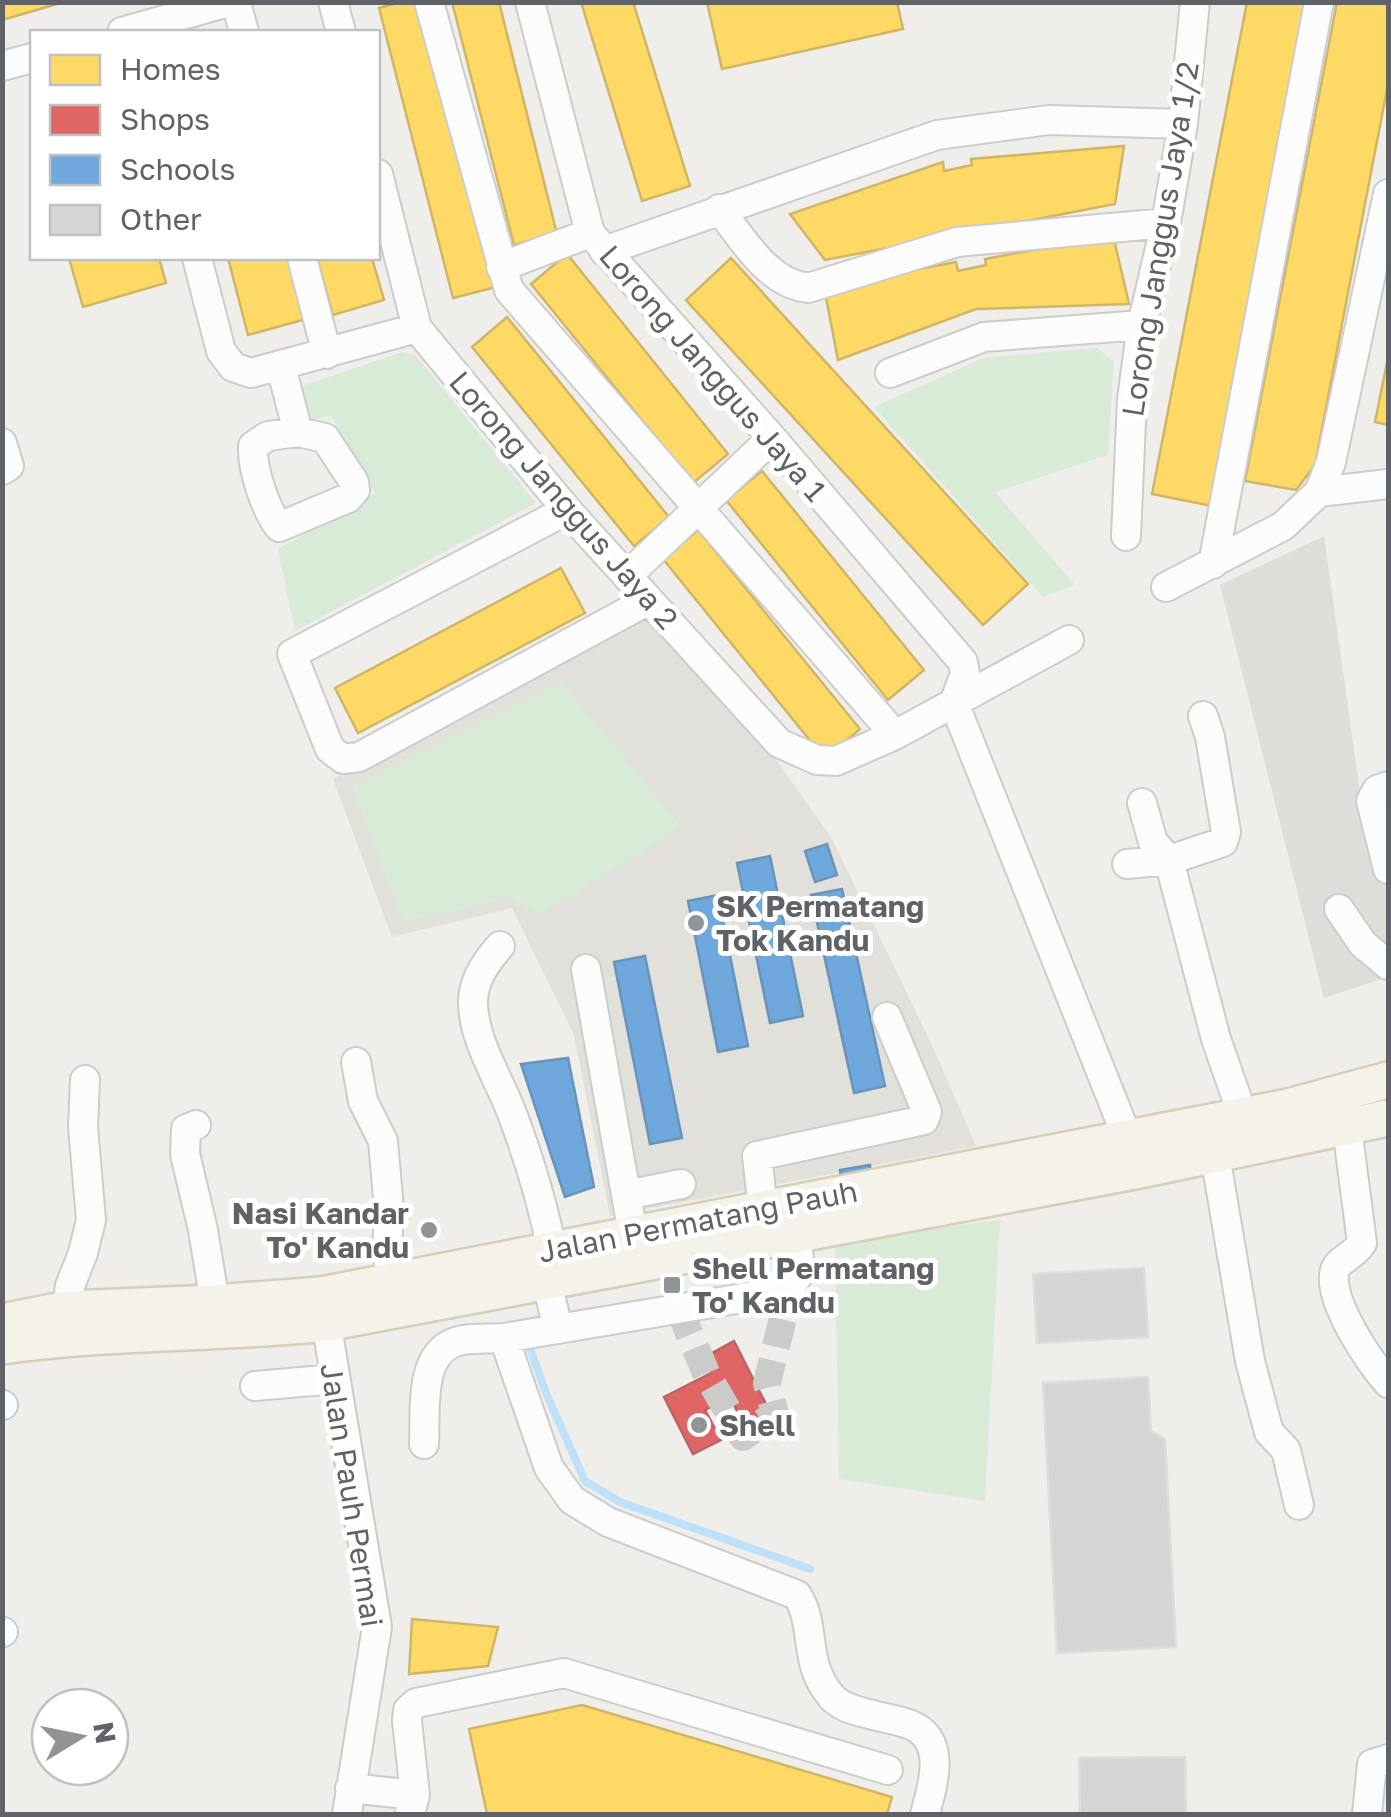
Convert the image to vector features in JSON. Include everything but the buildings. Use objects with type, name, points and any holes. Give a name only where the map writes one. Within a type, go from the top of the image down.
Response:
[{"type":"main road","name":"Jalan Permatang Pauh","points":[[2,1346],[71,1336],[246,1331],[324,1309],[783,1216],[1134,1154],[1243,1116],[1388,1080]]},
{"type":"main road","name":"Jalan Permatang Pauh","points":[[1134,1154],[1215,1155],[1388,1118]]},
{"type":"main road","name":"Jalan Permatang Pauh","points":[[2,1322],[68,1309],[215,1303],[324,1309],[392,1280],[549,1266],[633,1234],[783,1216]]},
{"type":"street","points":[[137,30],[228,2]]},
{"type":"street","points":[[236,2],[243,30]]},
{"type":"street","points":[[333,2],[340,30]]},
{"type":"street","points":[[429,2],[509,290],[895,735],[1069,640]]},
{"type":"street","name":"Lorong Janggus Jaya 1","points":[[530,2],[597,242],[772,438],[963,662],[965,674],[954,702]]},
{"type":"street","name":"Lorong Janggus Jaya 1/2","points":[[1126,536],[1132,400],[1142,325],[1166,223],[1183,124],[1195,2]]},
{"type":"street","points":[[1213,564],[1319,2]]},
{"type":"street","points":[[2,66],[30,59]]},
{"type":"street","points":[[500,267],[719,210],[937,135],[1049,120],[1183,124]]},
{"type":"street","name":"Lorong Janggus Jaya 2","points":[[380,182],[417,328],[566,510],[779,743],[818,760],[836,761],[895,735]]},
{"type":"street","points":[[1166,587],[1283,526],[1319,492],[1330,462],[1388,194]]},
{"type":"street","points":[[719,210],[766,268],[788,286],[808,288],[958,242],[1166,223]]},
{"type":"street","points":[[198,260],[221,350],[233,367],[251,373],[417,328]]},
{"type":"street","points":[[303,260],[327,354]]},
{"type":"street","points":[[890,372],[984,338],[1142,325]]},
{"type":"street","points":[[281,367],[298,432]]},
{"type":"street","points":[[627,576],[772,438]]},
{"type":"street","points":[[2,444],[10,466],[2,470]]},
{"type":"street","points":[[1319,492],[1388,484]]},
{"type":"street","points":[[566,510],[292,654],[330,750],[343,759],[359,758],[649,600]]},
{"type":"street","points":[[954,702],[1134,1154]]},
{"type":"street","points":[[1127,864],[1169,860],[1223,842],[1226,832],[1203,716]]},
{"type":"street","points":[[1388,786],[1377,790],[1371,801],[1388,869]]},
{"type":"street","points":[[1142,803],[1154,842],[1169,860],[1216,1038],[1243,1116]]},
{"type":"street","points":[[1338,910],[1363,944],[1388,965]]},
{"type":"street","points":[[500,946],[484,965],[473,996],[475,1022],[514,1117],[546,1217],[558,1329]]},
{"type":"street","points":[[586,969],[633,1234]]},
{"type":"street","points":[[424,1444],[429,1367],[441,1350],[459,1341],[504,1338],[790,1290],[801,1269],[756,1156],[924,1120],[927,1112],[887,1016]]},
{"type":"street","points":[[356,1062],[363,1101],[383,1142],[389,1210],[387,1253],[392,1280]]},
{"type":"street","points":[[68,1309],[70,1286],[91,1220],[83,1127],[85,1080]]},
{"type":"street","points":[[196,1125],[186,1129],[184,1154],[203,1230],[215,1303]]},
{"type":"street","points":[[1347,1128],[1362,1243],[1355,1254],[1338,1263],[1335,1289],[1354,1335],[1388,1384]]},
{"type":"street","points":[[1215,1155],[1250,1361],[1268,1432],[1286,1450],[1299,1505]]},
{"type":"street","points":[[626,1195],[681,1184]]},
{"type":"street","name":"Jalan Pauh Permai","points":[[324,1309],[377,1627],[349,1801]]},
{"type":"street","points":[[504,1338],[550,1468],[572,1500],[608,1522],[798,1596],[806,1608],[808,1644],[818,1678],[834,1700],[854,1710],[916,1727],[930,1741],[935,1774],[925,1814]]},
{"type":"street","points":[[255,1386],[335,1379]]},
{"type":"street","points":[[349,1801],[413,1805],[406,1721],[408,1710],[416,1703],[564,1673],[888,1770]]},
{"type":"street","points":[[1367,1814],[1372,1764],[1388,1759]]},
{"type":"shaded area","points":[[1324,536],[1361,800],[1388,893],[1388,977],[1324,998],[1220,585]]},
{"type":"shaded area","name":"SK Permatang Tok Kandu","points":[[644,613],[777,761],[831,837],[933,1047],[976,1146],[610,1216],[574,1035],[512,908],[392,937],[333,779]]},
{"type":"green space","points":[[1097,348],[1114,362],[1108,455],[995,492],[1075,585],[1043,597],[874,407],[983,358]]},
{"type":"green space","points":[[402,352],[416,356],[536,503],[295,631],[278,549],[375,493],[331,415],[306,422],[296,388]]},
{"type":"green space","points":[[562,681],[682,827],[541,915],[508,899],[403,922],[352,786]]},
{"type":"green space","points":[[1000,1220],[985,1501],[839,1479],[835,1241]]},
{"type":"waterway","points":[[531,1351],[585,1481],[620,1502],[810,1569]]},
{"type":"tunnel","points":[[679,1309],[707,1375],[743,1437],[775,1414],[767,1383],[790,1290]]},
{"type":"place","name":"SK Permatang Tok Kandu","points":[[696,923]]},
{"type":"place","name":"Nasi Kandar To' Kandu","points":[[429,1230]]},
{"type":"place","name":"Shell Permatang To' Kandu","points":[[672,1285]]},
{"type":"place","name":"Shell","points":[[699,1425]]}]
